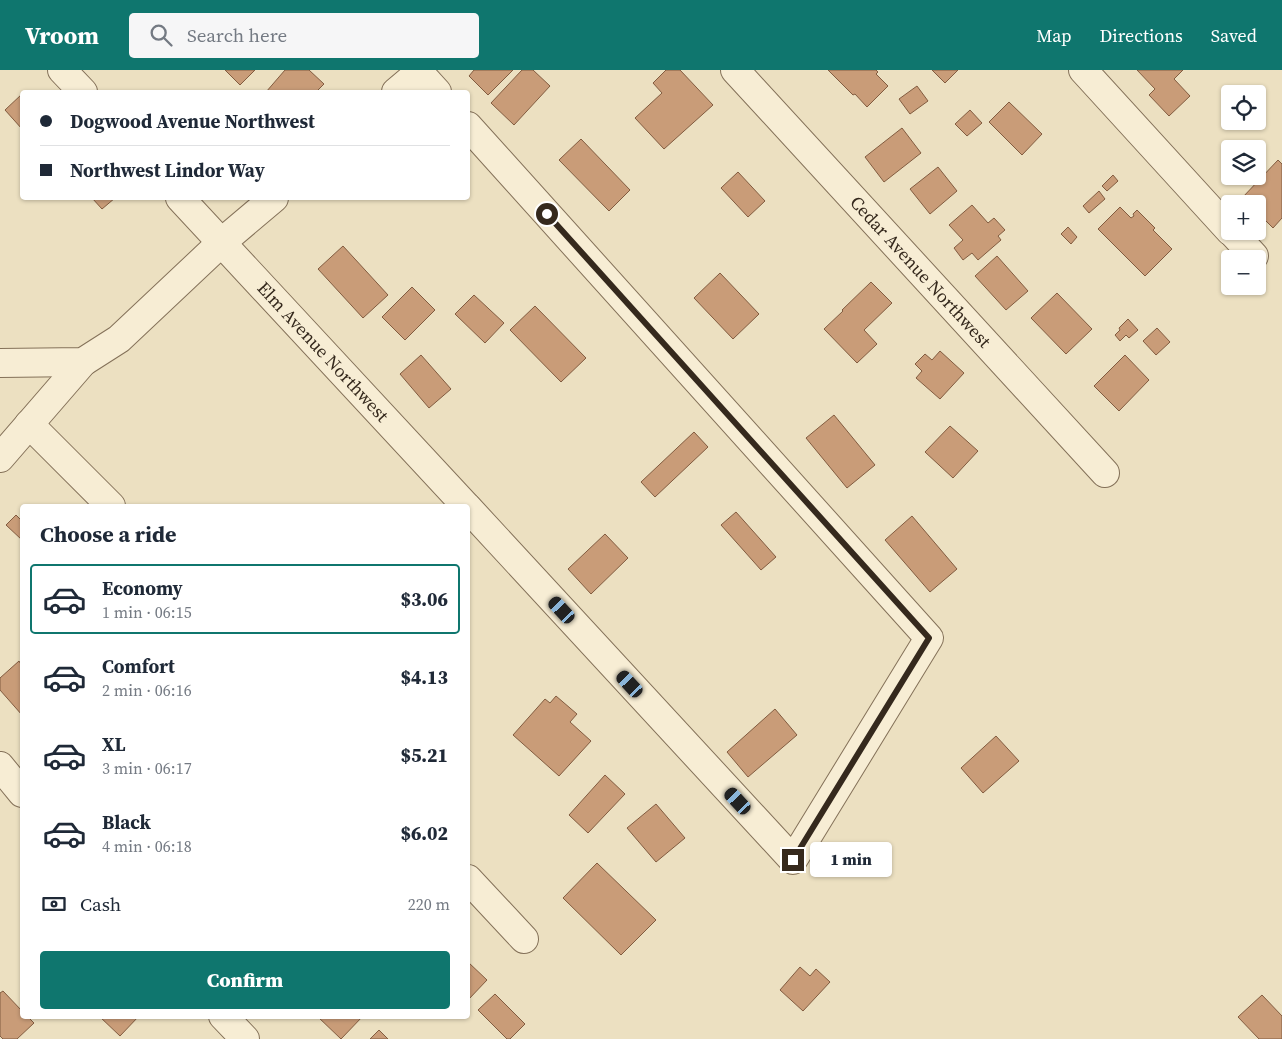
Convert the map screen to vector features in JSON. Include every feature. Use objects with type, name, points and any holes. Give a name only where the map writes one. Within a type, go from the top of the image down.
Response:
[{"type":"street","points":[[62,70],[81,90]]},
{"type":"street","name":"Cedar Avenue Northwest","points":[[736,70],[1105,473]]},
{"type":"street","points":[[1083,70],[1221,221]]},
{"type":"street","points":[[398,90],[419,71],[435,90]]},
{"type":"street","name":"Elm Avenue Northwest","points":[[470,128],[929,638],[793,860],[470,510]]},
{"type":"street","name":"Elm Avenue Northwest","points":[[182,200],[464,504]]},
{"type":"street","points":[[0,458],[84,362],[119,339],[222,242],[272,200]]},
{"type":"street","points":[[1239,240],[1248,250]]},
{"type":"street","points":[[0,362],[84,362]]},
{"type":"street","points":[[29,424],[109,504]]},
{"type":"street","points":[[0,766],[20,791]]},
{"type":"street","points":[[470,881],[524,939]]},
{"type":"street","points":[[226,1019],[245,1039]]},
{"type":"building","points":[[225,70],[255,70],[240,85]]},
{"type":"building","points":[[285,70],[309,70],[324,84],[318,90],[268,90]]},
{"type":"building","points":[[474,70],[513,70],[488,95],[469,76]]},
{"type":"building","points":[[522,70],[533,70],[550,86],[514,125],[491,103]]},
{"type":"building","points":[[666,70],[680,70],[713,105],[664,149],[635,118],[662,93],[653,83]]},
{"type":"building","points":[[828,70],[876,70],[878,72],[876,74],[888,86],[867,107]]},
{"type":"building","points":[[932,70],[958,70],[945,83]]},
{"type":"building","points":[[1137,70],[1183,70],[1174,79],[1190,96],[1169,116],[1149,95],[1155,89]]},
{"type":"building","points":[[917,86],[928,101],[910,114],[899,99]]},
{"type":"building","points":[[20,96],[20,127],[5,110]]},
{"type":"building","points":[[1009,102],[1042,134],[1022,155],[989,122]]},
{"type":"building","points":[[970,110],[982,123],[967,136],[955,124]]},
{"type":"building","points":[[902,128],[921,153],[884,182],[865,157]]},
{"type":"building","points":[[581,139],[630,190],[609,211],[559,160]]},
{"type":"building","points":[[1278,160],[1282,164],[1282,218],[1273,228],[1266,221],[1266,195],[1245,195],[1254,185],[1266,185],[1266,173]]},
{"type":"building","points":[[938,167],[957,191],[930,214],[910,189]]},
{"type":"building","points":[[738,172],[765,201],[748,217],[721,188]]},
{"type":"building","points":[[1113,175],[1118,181],[1107,191],[1102,186]]},
{"type":"building","points":[[1099,191],[1105,199],[1089,213],[1083,206]]},
{"type":"building","points":[[94,200],[113,200],[102,209]]},
{"type":"building","points":[[972,205],[988,223],[994,218],[1005,230],[998,236],[1001,240],[978,260],[972,253],[963,260],[954,248],[963,240],[949,225]]},
{"type":"building","points":[[1120,207],[1131,218],[1137,210],[1172,249],[1145,276],[1098,229]]},
{"type":"building","points":[[1068,227],[1077,237],[1071,244],[1061,234]]},
{"type":"building","points":[[343,246],[388,295],[363,318],[318,269]]},
{"type":"building","points":[[997,256],[1028,291],[1006,310],[975,276]]},
{"type":"building","points":[[720,273],[759,314],[733,339],[694,298]]},
{"type":"building","points":[[871,282],[892,303],[864,330],[877,344],[857,363],[824,329]]},
{"type":"building","points":[[412,287],[435,310],[405,340],[382,317]]},
{"type":"building","points":[[1057,293],[1092,329],[1066,354],[1031,318]]},
{"type":"building","points":[[474,295],[504,323],[485,343],[455,314]]},
{"type":"building","points":[[535,306],[586,358],[561,382],[510,330]]},
{"type":"building","points":[[1128,319],[1138,330],[1129,338],[1126,335],[1120,341],[1115,335]]},
{"type":"building","points":[[1157,328],[1170,342],[1156,355],[1143,341]]},
{"type":"building","points":[[940,351],[964,373],[940,399],[916,378],[922,371],[915,364],[925,354],[932,360]]},
{"type":"building","points":[[421,355],[451,389],[429,408],[400,374]]},
{"type":"building","points":[[1125,355],[1149,380],[1119,411],[1094,386]]},
{"type":"building","points":[[834,415],[875,465],[847,488],[806,438]]},
{"type":"building","points":[[950,426],[978,451],[953,478],[925,452]]},
{"type":"building","points":[[694,432],[708,447],[655,497],[641,482]]},
{"type":"building","points":[[736,512],[776,557],[761,570],[721,525]]},
{"type":"building","points":[[16,515],[20,519],[20,538],[6,525]]},
{"type":"building","points":[[912,516],[957,569],[930,592],[885,540]]},
{"type":"building","points":[[605,534],[628,558],[591,594],[568,569]]},
{"type":"building","points":[[19,661],[20,713],[0,690],[0,678]]},
{"type":"building","points":[[556,696],[577,714],[570,722],[591,741],[559,776],[513,735],[545,699],[550,703]]},
{"type":"building","points":[[775,709],[797,735],[748,777],[727,752]]},
{"type":"building","points":[[996,736],[1019,761],[983,793],[961,768]]},
{"type":"building","points":[[605,775],[625,794],[588,833],[569,815]]},
{"type":"building","points":[[656,804],[685,838],[656,862],[627,828]]},
{"type":"building","points":[[597,863],[656,920],[621,955],[563,898]]},
{"type":"building","points":[[470,964],[487,980],[470,998]]},
{"type":"building","points":[[800,967],[810,976],[816,969],[830,982],[803,1011],[780,990]]},
{"type":"building","points":[[3,991],[20,1009],[20,1019],[30,1019],[34,1023],[17,1039],[3,1039],[0,1036],[0,993]]},
{"type":"building","points":[[495,994],[525,1024],[510,1039],[507,1039],[478,1010]]},
{"type":"building","points":[[1262,995],[1282,1016],[1282,1039],[1259,1039],[1238,1017]]},
{"type":"building","points":[[102,1019],[136,1019],[120,1036]]},
{"type":"building","points":[[320,1019],[360,1019],[341,1039]]},
{"type":"building","points":[[379,1030],[388,1039],[370,1039]]},
{"type":"route","points":[[547,214],[929,638],[793,860]]}]
